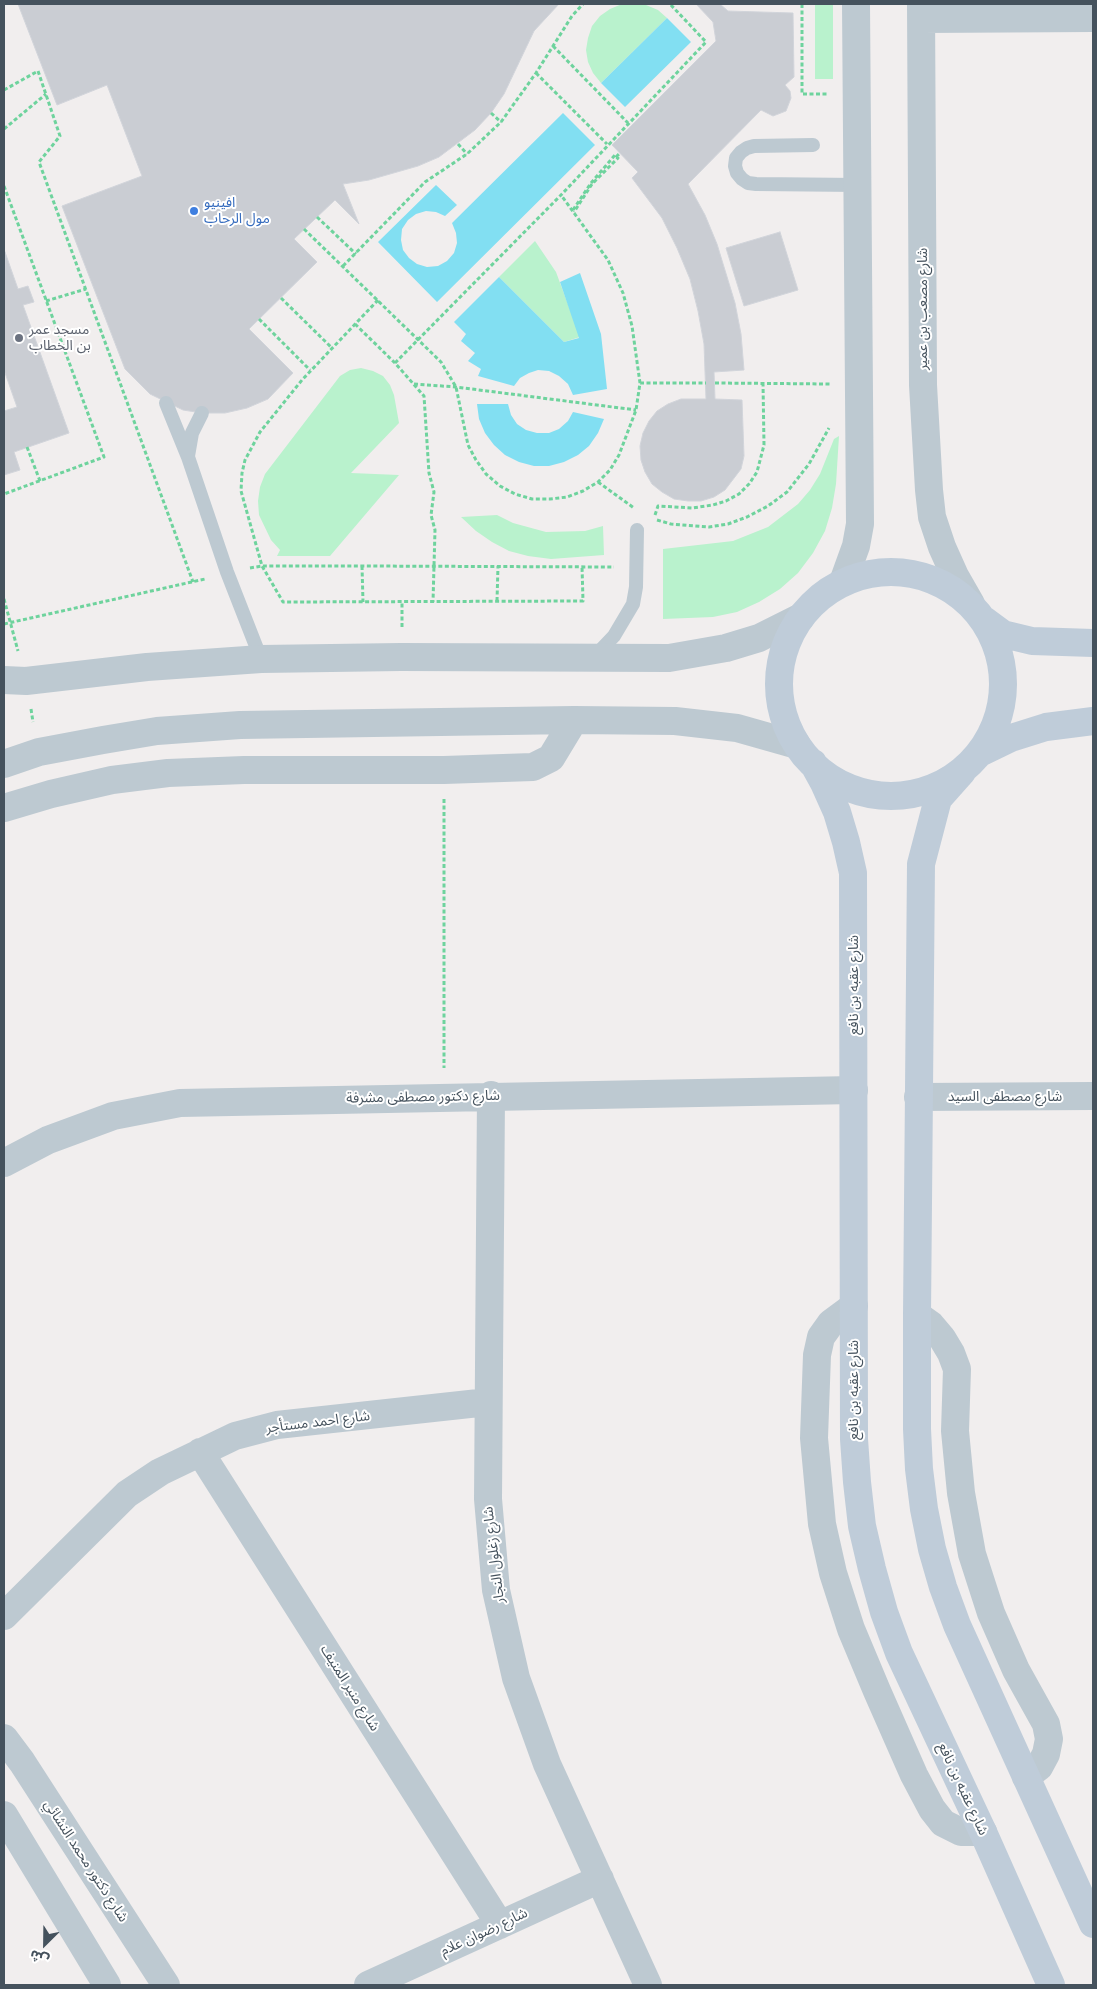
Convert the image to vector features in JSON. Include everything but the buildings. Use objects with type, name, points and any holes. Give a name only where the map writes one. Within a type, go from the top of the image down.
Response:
[{"type":"street","points":[[843,582],[856,546],[860,524],[856,4]]},
{"type":"street","points":[[922,11],[1093,18]]},
{"type":"street","name":"شارع مصعب بن عمير","points":[[922,11],[923,386],[929,490],[932,517],[942,547],[955,576],[978,612]]},
{"type":"street","name":"شارع عقبه بن نافع","points":[[1051,1985],[900,1653],[884,1612],[862,1526],[854,1439],[853,874],[837,812],[787,724],[780,703],[779,680],[782,657],[789,636],[801,617],[820,597],[843,582],[869,573],[896,572],[924,576],[949,587],[1003,634],[1032,640],[1093,643]]},
{"type":"street","points":[[978,612],[997,645],[1003,673],[1003,701],[995,729],[980,753],[938,799],[921,864],[917,1315],[919,1469],[932,1549],[957,1625],[1093,1924]]},
{"type":"street","points":[[15,681],[147,667],[261,659],[402,657],[669,658],[699,654],[759,638],[801,617]]},
{"type":"street","points":[[4,764],[39,752],[157,731],[240,725],[574,720],[703,723],[737,728],[805,754],[834,780],[859,791],[886,796],[913,794],[938,786],[962,772]]},
{"type":"street","points":[[4,808],[51,794],[112,780],[168,773],[244,770],[523,768],[543,764],[551,758],[574,720]]},
{"type":"street","points":[[980,753],[1011,738],[1046,727],[1093,721]]},
{"type":"street","name":"شارع دكتور مصطفى مشرفة","points":[[4,1163],[48,1140],[113,1116],[180,1103],[491,1095],[854,1090]]},
{"type":"street","name":"شارع زغلول النجار","points":[[491,1095],[488,1499],[496,1590],[516,1678],[547,1764],[648,1985]]},
{"type":"street","name":"شارع مصطفى السيد","points":[[918,1097],[1093,1096]]},
{"type":"street","points":[[854,1306],[831,1323],[821,1337],[817,1355],[814,1438],[822,1524],[832,1574],[851,1629],[876,1691],[914,1775],[932,1809],[943,1823],[961,1832],[983,1832]]},
{"type":"street","points":[[917,1315],[931,1325],[942,1338],[951,1353],[957,1369],[956,1440],[961,1493],[972,1554],[991,1613],[1016,1670],[1046,1724],[1049,1739],[1046,1754],[1039,1767],[1026,1777]]},
{"type":"street","name":"شارع احمد مستأجر","points":[[4,1616],[128,1494],[160,1472],[235,1436],[277,1425],[488,1402]]},
{"type":"street","name":"شارع منير المنيف","points":[[200,1452],[500,1925]]},
{"type":"street","name":"شارع دكتور محمد النشائي","points":[[4,1738],[22,1762],[166,1985]]},
{"type":"street","points":[[4,1814],[107,1985]]},
{"type":"street","name":"شارع رضوان علام","points":[[368,1985],[600,1879]]},
{"type":"lane","points":[[812,145],[754,146],[747,148],[736,158],[735,166],[737,173],[748,183],[756,184],[858,185]]},
{"type":"lane","points":[[166,403],[188,457],[227,572],[261,659]]},
{"type":"lane","points":[[188,457],[192,433],[202,413]]},
{"type":"lane","points":[[593,658],[614,636],[633,604],[637,567],[636,530]]},
{"type":"path","points":[[343,267],[425,182],[467,154],[500,122],[536,73],[572,16],[583,4]]},
{"type":"path","points":[[395,363],[561,195],[607,144],[706,42],[670,4]]},
{"type":"path","points":[[802,4],[802,94],[832,94]]},
{"type":"path","points":[[553,46],[628,123]]},
{"type":"path","points":[[4,90],[38,71],[60,136],[39,162],[193,582]]},
{"type":"path","points":[[536,73],[607,144]]},
{"type":"path","points":[[4,129],[46,94]]},
{"type":"path","points":[[491,113],[500,122]]},
{"type":"path","points":[[458,144],[467,154]]},
{"type":"path","points":[[574,212],[591,183],[615,156],[620,153]]},
{"type":"path","points":[[4,186],[104,458],[4,494]]},
{"type":"path","points":[[304,229],[441,362],[456,387],[468,445],[486,474],[500,486],[515,494],[532,499],[550,500],[575,494],[598,482],[610,470],[619,455],[636,410],[640,383],[632,326],[623,293],[608,260],[561,195]]},
{"type":"path","points":[[317,217],[356,254]]},
{"type":"path","points":[[46,301],[86,289]]},
{"type":"path","points":[[281,298],[332,348]]},
{"type":"path","points":[[378,300],[310,370],[260,432],[251,447],[242,474],[241,491],[262,566],[283,602],[583,601],[582,566]]},
{"type":"path","points":[[259,319],[310,370]]},
{"type":"path","points":[[355,324],[395,363],[424,396],[429,473],[434,492],[431,515],[435,530],[433,602]]},
{"type":"path","points":[[640,383],[706,383]]},
{"type":"path","points":[[714,383],[831,384]]},
{"type":"path","points":[[763,383],[763,452],[757,472],[749,484],[738,494],[726,501],[713,505],[692,508],[658,506],[654,519],[671,524],[709,527],[728,524],[768,506],[787,492],[799,479],[834,420],[859,395]]},
{"type":"path","points":[[413,384],[456,387],[636,410]]},
{"type":"path","points":[[27,447],[40,481]]},
{"type":"path","points":[[598,482],[638,511]]},
{"type":"path","points":[[4,624],[193,582],[227,572],[262,566],[637,567]]},
{"type":"path","points":[[362,566],[363,602]]},
{"type":"path","points":[[497,602],[498,566]]},
{"type":"path","points":[[4,599],[11,622],[15,681],[39,752]]},
{"type":"path","points":[[444,770],[446,936],[444,1096]]},
{"type":"green space","points":[[622,4],[646,5],[658,10],[667,18],[601,83],[593,73],[588,62],[586,50],[588,38],[592,26],[600,16]]},
{"type":"green space","points":[[815,4],[833,4],[833,79],[815,79]]},
{"type":"green space","points":[[535,241],[556,272],[580,337],[564,342],[499,277]]},
{"type":"green space","points":[[361,368],[383,376],[390,385],[394,395],[399,423],[351,473],[399,475],[330,556],[277,556],[280,550],[271,540],[259,515],[260,487],[265,474],[340,376],[350,370]]},
{"type":"green space","points":[[839,436],[836,484],[832,508],[825,531],[813,553],[798,573],[780,589],[759,602],[737,612],[713,617],[663,619],[663,549],[733,541],[768,527],[798,504],[810,490],[820,474],[834,439]]},
{"type":"green space","points":[[497,515],[513,523],[546,532],[585,531],[603,526],[604,555],[551,559],[509,551],[476,531],[461,517]]},
{"type":"water","points":[[667,18],[691,42],[625,107],[601,83]]},
{"type":"water","points":[[563,113],[595,145],[437,302],[378,242],[436,185],[457,205],[445,216],[436,212],[426,211],[416,214],[408,220],[402,229],[401,240],[403,250],[417,264],[427,267],[438,266],[447,261],[454,253],[457,243],[452,223]]},
{"type":"water","points":[[580,273],[601,334],[607,389],[573,395],[568,384],[559,376],[549,371],[538,370],[529,373],[520,378],[514,386],[478,376],[481,369],[468,361],[475,353],[461,341],[466,334],[454,322],[499,277],[564,342],[579,338],[560,282]]},
{"type":"water","points":[[477,404],[508,404],[511,415],[517,424],[526,430],[537,433],[549,433],[559,429],[568,421],[573,412],[604,419],[598,433],[589,446],[578,455],[564,462],[549,466],[534,466],[519,462],[505,455],[494,445],[485,433],[479,419]]},
{"type":"place","name":"افينيو مول الرحاب","points":[[194,211]]},
{"type":"place","name":"مسجد عمر بن الخطاب","points":[[19,338]]}]
